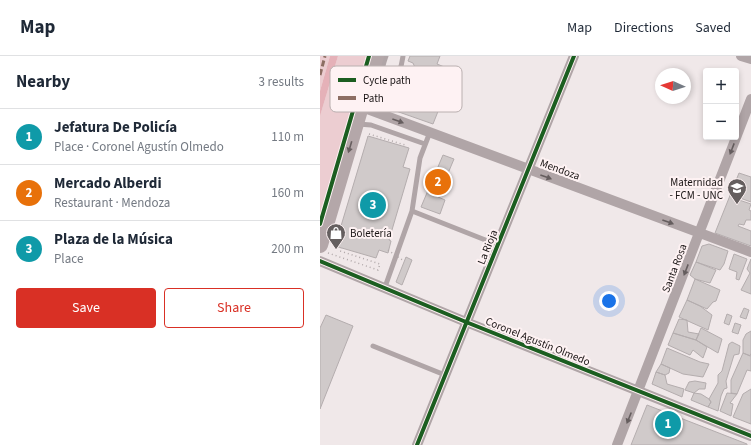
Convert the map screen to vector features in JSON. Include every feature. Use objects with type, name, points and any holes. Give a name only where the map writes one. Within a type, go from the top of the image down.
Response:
[{"type":"main road","points":[[373,66],[376,56]]},
{"type":"main road","points":[[324,249],[360,112]]},
{"type":"street","name":"La Rioja","points":[[417,445],[574,56]]},
{"type":"street","points":[[740,56],[751,60]]},
{"type":"street","name":"Santa Rosa","points":[[617,445],[640,391],[751,99]]},
{"type":"street","name":"Mendoza","points":[[376,112],[527,170],[751,252]]},
{"type":"street","name":"Coronel Agustín Olmedo","points":[[320,261],[466,322],[751,436]]},
{"type":"lane","points":[[383,66],[386,56]]},
{"type":"lane","points":[[400,66],[403,56]]},
{"type":"lane","points":[[356,124],[371,125],[426,144]]},
{"type":"lane","points":[[385,287],[412,211],[420,158],[430,132]]},
{"type":"lane","points":[[412,211],[498,245]]},
{"type":"lane","points":[[373,346],[445,375]]},
{"type":"path","points":[[369,134],[407,146]]},
{"type":"path","points":[[324,249],[378,270],[380,264],[340,251],[341,248]]},
{"type":"path","points":[[388,250],[404,261]]},
{"type":"path","points":[[361,258],[362,254]]},
{"type":"path","points":[[368,260],[369,256]]},
{"type":"shaded area","points":[[320,56],[330,56],[320,91]]},
{"type":"shaded area","points":[[330,56],[338,56],[335,66],[330,66],[330,83],[320,116],[320,91]]},
{"type":"shaded area","points":[[338,56],[376,56],[373,66],[335,66]]},
{"type":"shaded area","points":[[330,83],[330,112],[359,112],[320,245],[320,116]]},
{"type":"building","points":[[410,56],[440,56],[437,64],[442,66],[414,66],[413,63],[408,61]]},
{"type":"building","points":[[399,112],[438,112],[433,124]]},
{"type":"building","points":[[368,136],[409,148],[403,167],[410,169],[389,240],[391,241],[388,253],[379,250],[376,258],[335,246]]},
{"type":"building","points":[[443,155],[454,159],[438,197],[445,200],[440,214],[421,207]]},
{"type":"building","name":"Maternidad - FCM - UNC","points":[[739,173],[751,177],[751,202],[740,198],[739,200],[751,204],[749,210],[751,211],[751,220],[746,220],[744,225],[739,224],[738,226],[751,231],[751,246],[715,233]]},
{"type":"building","points":[[709,244],[728,251],[724,264],[720,270],[696,262],[702,246]]},
{"type":"building","points":[[734,254],[747,259],[739,280],[736,279],[737,272],[729,269]]},
{"type":"building","points":[[406,257],[412,260],[402,285],[396,282]]},
{"type":"building","points":[[751,259],[751,294],[741,290],[750,273],[747,269]]},
{"type":"building","points":[[696,262],[716,270],[710,283],[695,279],[690,275]]},
{"type":"building","points":[[695,279],[720,290],[716,301],[713,302],[707,309],[687,300]]},
{"type":"building","points":[[687,300],[700,306],[712,315],[708,330],[679,317]]},
{"type":"building","points":[[744,308],[749,310],[746,319],[740,317]]},
{"type":"building","points":[[727,314],[732,316],[729,325],[724,323]]},
{"type":"building","points":[[326,315],[353,326],[320,409],[320,328]]},
{"type":"building","points":[[679,319],[687,320],[688,332],[699,334],[696,340],[673,333]]},
{"type":"building","points":[[735,323],[741,325],[738,334],[732,332]]},
{"type":"building","points":[[701,328],[722,339],[718,353],[696,340]]},
{"type":"building","points":[[751,331],[750,356],[743,353],[743,340],[746,334]]},
{"type":"building","points":[[673,333],[696,340],[707,347],[703,358],[693,350],[690,355],[668,345]]},
{"type":"building","points":[[732,342],[740,346],[739,354],[734,355],[726,381],[727,388],[724,389],[721,396],[718,411],[708,407],[711,402],[709,399],[718,383],[718,375],[722,371],[729,344]]},
{"type":"building","points":[[667,348],[700,362],[709,364],[703,377],[683,374],[661,364]]},
{"type":"building","points":[[743,353],[751,356],[751,371],[747,370],[737,394],[731,393],[731,380]]},
{"type":"building","points":[[661,364],[670,368],[669,373],[665,375],[656,372]]},
{"type":"building","points":[[656,372],[665,375],[667,384],[684,389],[682,397],[652,384]]},
{"type":"building","points":[[695,381],[706,383],[705,389],[699,389],[694,393],[685,390],[689,382]]},
{"type":"building","points":[[751,389],[751,424],[733,417],[743,394]]},
{"type":"building","points":[[694,393],[701,394],[709,399],[711,402],[708,407],[691,400]]},
{"type":"building","points":[[727,393],[737,394],[730,403],[733,404],[731,416],[720,411]]},
{"type":"building","points":[[647,405],[747,444],[747,445],[631,445]]},
{"type":"marked path","points":[[320,75],[325,56]]},
{"type":"cycle path","points":[[366,66],[369,56]]},
{"type":"cycle path","points":[[417,445],[574,56]]},
{"type":"cycle path","points":[[320,224],[353,112]]},
{"type":"cycle path","points":[[320,261],[466,322],[751,436]]},
{"type":"place","name":"Mercado Alberdi","points":[[438,182]]},
{"type":"place","name":"Plaza de la Música","points":[[373,205]]},
{"type":"place","name":"Maternidad - FCM - UNC","points":[[737,205]]},
{"type":"place","name":"Boletería","points":[[336,250]]},
{"type":"place","name":"Jefatura De Policía","points":[[668,424]]}]
